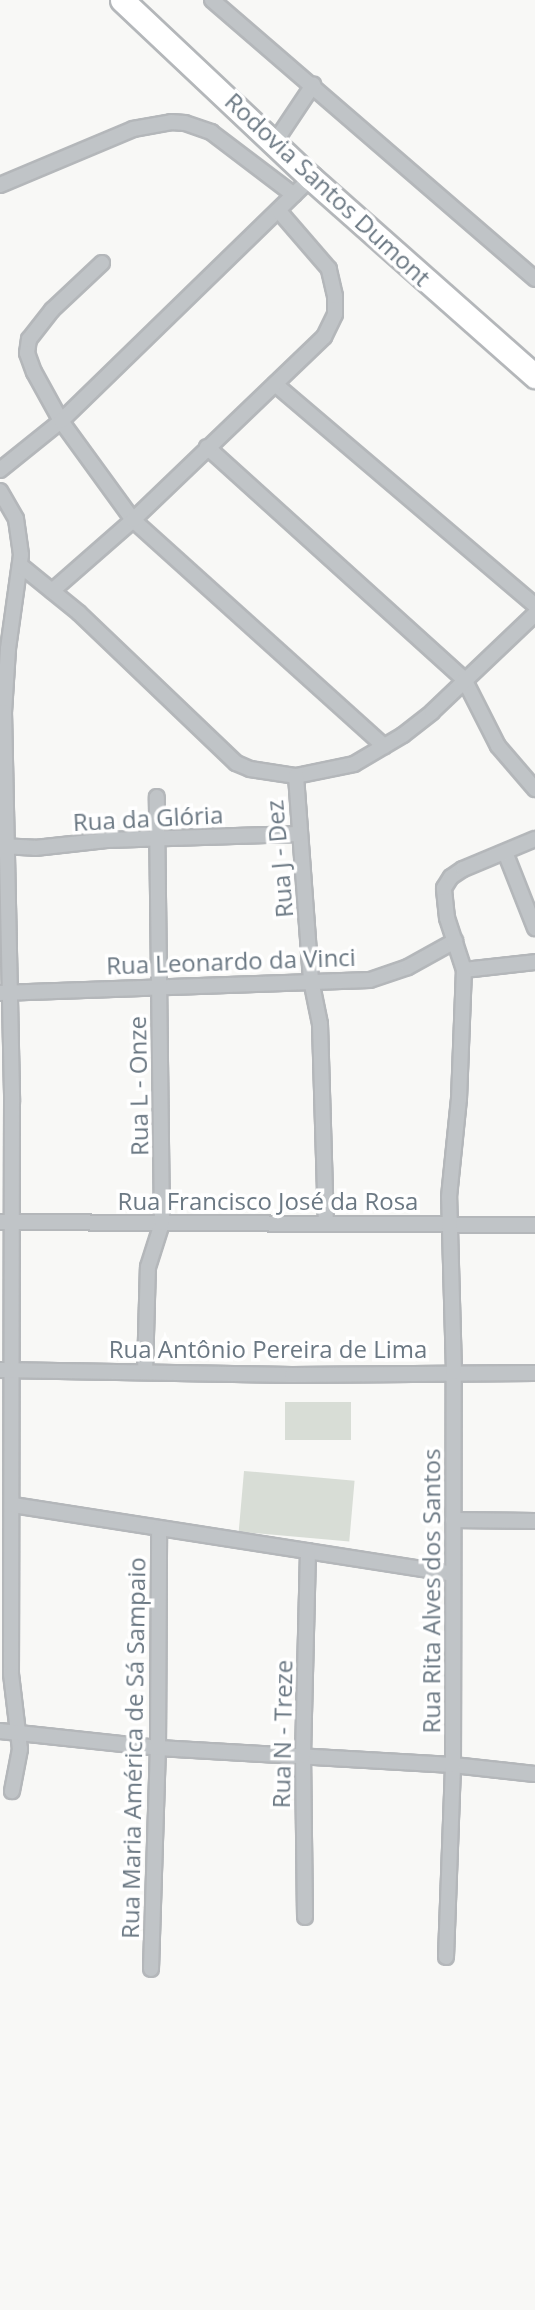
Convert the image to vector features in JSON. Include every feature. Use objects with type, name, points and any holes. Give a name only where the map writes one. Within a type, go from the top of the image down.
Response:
[{"type":"highway","name":"Rodovia Santos Dumont","points":[[122,0],[311,178],[535,376]]},
{"type":"highway","points":[[152,0],[163,36]]},
{"type":"street","points":[[212,0],[535,279]]},
{"type":"street","points":[[275,142],[313,85]]},
{"type":"street","points":[[0,185],[133,129],[171,122],[211,132],[294,195]]},
{"type":"street","points":[[0,470],[61,421],[311,178]]},
{"type":"street","points":[[52,591],[133,520],[324,337],[335,314],[335,296],[329,269],[279,211]]},
{"type":"street","points":[[102,264],[52,310],[29,339],[27,353],[61,421],[133,520],[384,746]]},
{"type":"street","points":[[275,384],[535,605]]},
{"type":"street","points":[[207,447],[464,680],[498,746],[535,789]]},
{"type":"street","points":[[0,491],[16,519],[21,547],[8,649],[3,779],[6,1370],[13,1505],[12,1693],[20,1732],[20,1749],[12,1791]]},
{"type":"street","points":[[20,565],[125,655],[236,763],[250,769],[296,776],[355,764],[384,746],[432,712],[535,614]]},
{"type":"street","name":"Rua J - Dez","points":[[296,776],[311,980],[320,1024],[326,1223]]},
{"type":"street","name":"Rua L - Onze","points":[[145,1372],[148,1267],[162,1223],[157,797]]},
{"type":"street","name":"Rua da Glória","points":[[4,846],[35,848],[79,842],[299,834]]},
{"type":"street","points":[[455,941],[443,900],[447,881],[463,869],[535,839]]},
{"type":"street","points":[[505,852],[535,928]]},
{"type":"street","name":"Rua Leonardo da Vinci","points":[[5,993],[370,979],[408,967],[455,941]]},
{"type":"street","name":"Rua Rita Alves dos Santos","points":[[446,1957],[453,1765],[454,1372],[449,1197],[459,1099],[464,970],[455,941]]},
{"type":"street","points":[[464,970],[535,962]]},
{"type":"street","name":"Rua Francisco José da Rosa","points":[[6,1222],[535,1225]]},
{"type":"street","name":"Rua Antônio Pereira de Lima","points":[[6,1370],[292,1375],[535,1373]]},
{"type":"street","points":[[13,1505],[452,1574]]},
{"type":"street","points":[[453,1520],[535,1521]]},
{"type":"street","name":"Rua Maria América de Sá Sampaio","points":[[151,1969],[158,1748],[159,1528]]},
{"type":"street","name":"Rua N - Treze","points":[[305,1917],[303,1756],[308,1551]]},
{"type":"street","points":[[0,1731],[158,1748],[453,1765],[535,1774]]},
{"type":"shaded area","points":[[285,1402],[351,1402],[351,1440],[285,1440]]},
{"type":"shaded area","points":[[244,1471],[355,1481],[349,1541],[239,1532]]}]
